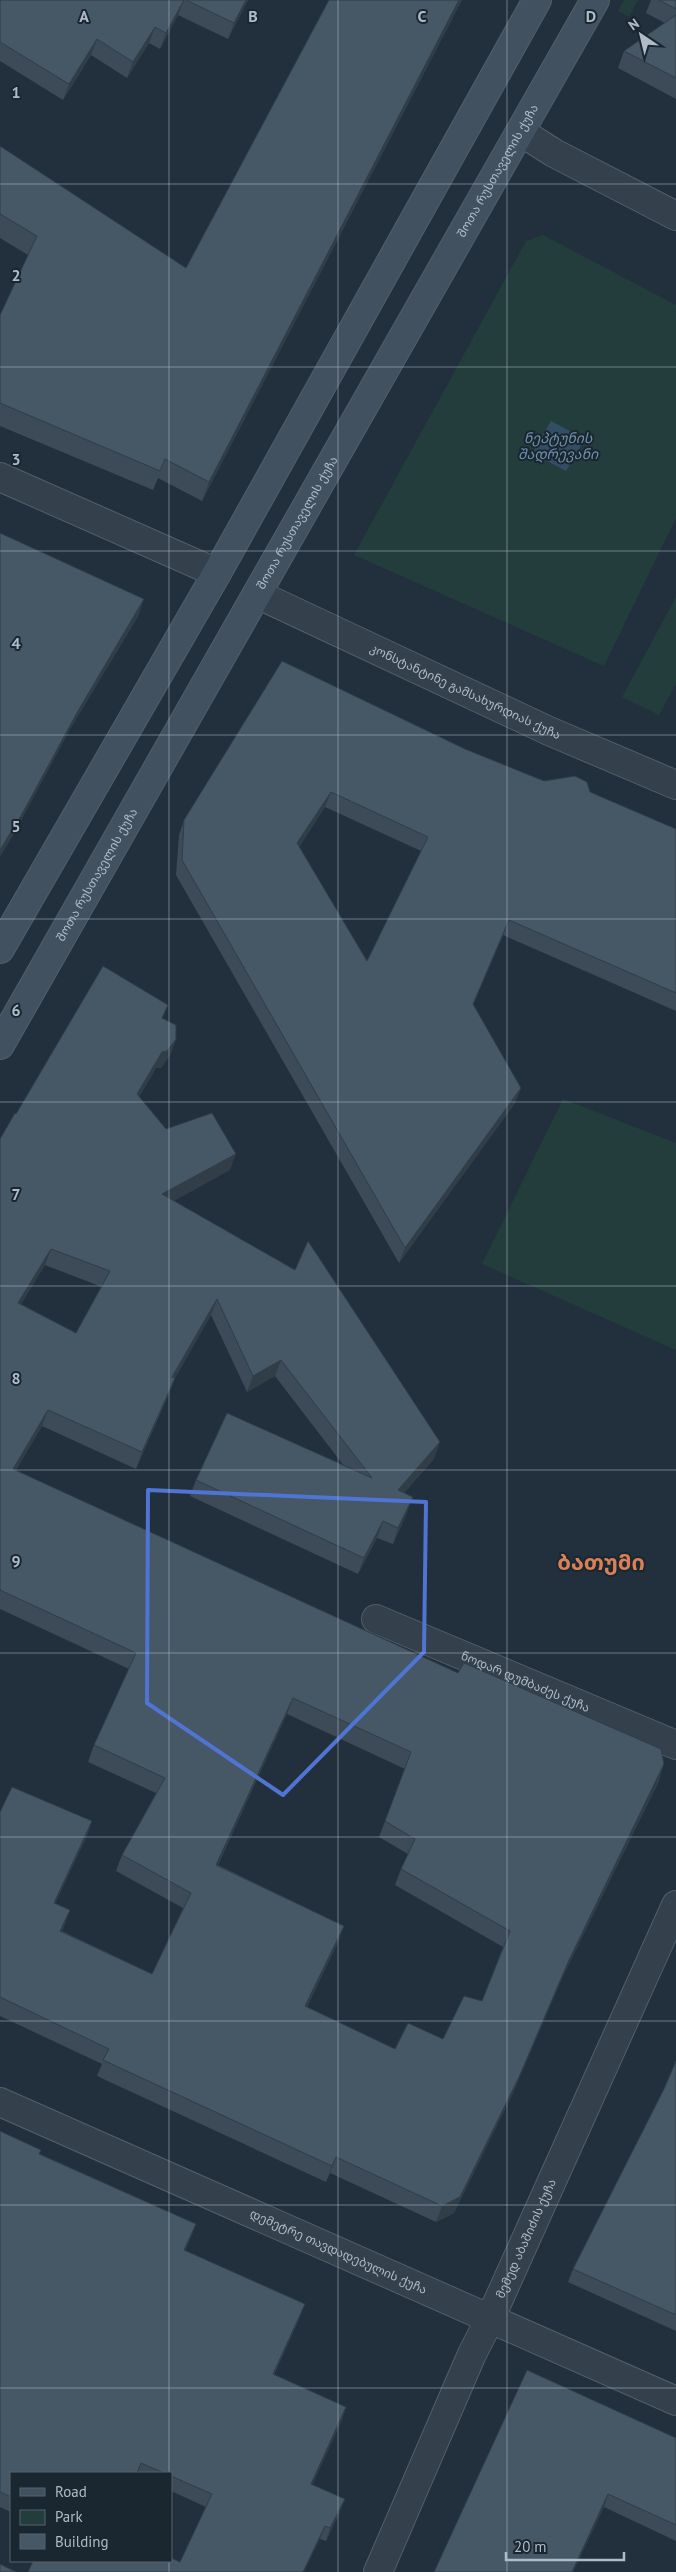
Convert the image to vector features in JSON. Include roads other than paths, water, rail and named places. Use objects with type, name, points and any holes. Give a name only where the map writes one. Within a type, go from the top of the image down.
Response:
[{"type":"main road","points":[[0,948],[217,573],[537,0]]},
{"type":"main road","name":"შოთა რუსთაველის ქუჩა","points":[[0,1046],[595,0]]},
{"type":"street","points":[[521,132],[554,153],[676,216]]},
{"type":"street","points":[[0,477],[183,556],[217,573]]},
{"type":"street","name":"კონსტანტინე გამსახურდიას ქუჩა","points":[[257,594],[549,732],[676,785]]},
{"type":"street","name":"ნოდარ დუმბაძეს ქუჩა","points":[[376,1619],[676,1745]]},
{"type":"street","name":"მემედ აბაშიძის ქუჩა","points":[[378,2572],[472,2354],[676,1905]]},
{"type":"street","name":"დემეტრე თავდადებულის ქუჩა","points":[[0,2102],[676,2401]]},
{"type":"water","name":"ნეპტუნის შადრევანი","points":[[551,421],[585,439],[566,471],[532,453]]},
{"type":"district","name":"ბათუმი","points":[[601,1562]]}]
